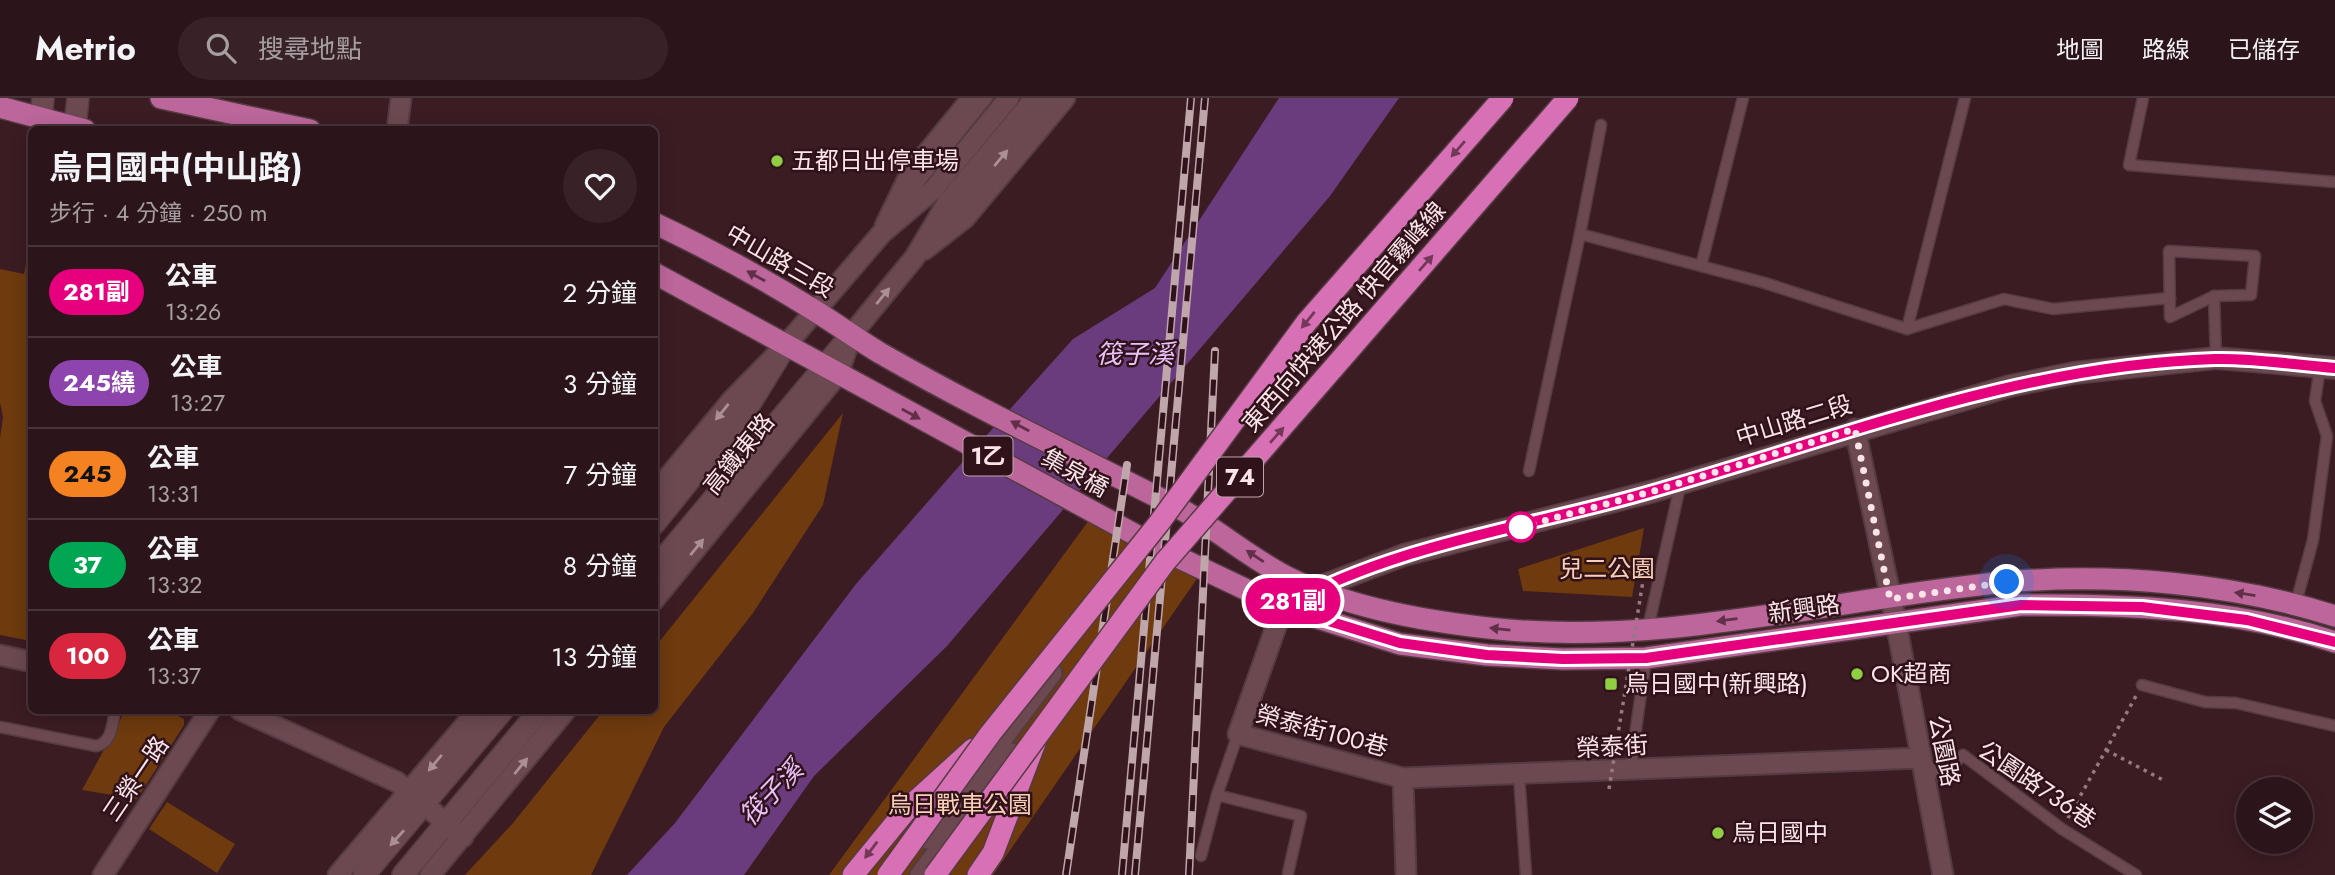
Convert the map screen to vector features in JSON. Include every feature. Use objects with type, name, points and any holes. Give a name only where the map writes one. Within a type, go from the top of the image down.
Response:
[{"type":"highway","name":"東西向快速公路 快官霧峰線","points":[[888,875],[990,734],[1159,523],[1306,323],[1503,98]]},
{"type":"highway","name":"東西向快速公路 快官霧峰線","points":[[935,875],[1037,740],[1165,562],[1568,98]]},
{"type":"highway","name":"74","points":[[853,875],[908,808],[990,734]]},
{"type":"highway","name":"74","points":[[978,875],[993,853],[1037,740]]},
{"type":"main road","points":[[161,98],[291,126]]},
{"type":"main road","points":[[0,107],[42,108],[76,126]]},
{"type":"main road","name":"中山路三段","points":[[658,225],[703,247],[877,350]]},
{"type":"main road","name":"1乙","points":[[658,275],[838,374]]},
{"type":"main road","name":"集泉橋","points":[[877,350],[1202,520],[1285,576],[1314,589]]},
{"type":"main road","name":"集泉橋","points":[[838,374],[1158,548]]},
{"type":"main road","name":"1乙","points":[[1158,548],[1283,607]]},
{"type":"main road","name":"新興路","points":[[1314,589],[1392,612],[1493,629],[1548,633],[1648,630],[2007,582],[2075,580],[2153,582],[2296,603],[2335,616]]},
{"type":"main road","name":"新興路","points":[[1283,607],[1400,643],[1487,655],[1563,659],[1646,658],[2021,605],[2130,606],[2247,620],[2335,642]]},
{"type":"street","points":[[78,98],[80,126]]},
{"type":"street","points":[[398,126],[401,98]]},
{"type":"street","name":"高鐵東路","points":[[881,233],[910,174],[972,98]]},
{"type":"street","name":"高鐵東路","points":[[658,489],[732,400],[786,345],[881,233],[933,190],[1009,98]]},
{"type":"street","name":"高鐵東路","points":[[658,595],[838,374],[852,334],[915,257],[947,203],[1034,98]]},
{"type":"street","name":"高鐵東路","points":[[915,257],[965,218],[1065,98]]},
{"type":"street","name":"高鐵東路","points":[[658,519],[746,410],[786,345]]},
{"type":"street","name":"中山路二段","points":[[1283,607],[1314,589],[1404,555],[1531,525],[2010,386],[2061,375],[2216,359],[2328,368]]},
{"type":"street","name":"高鐵東路","points":[[658,566],[838,374]]},
{"type":"street","name":"公園路","points":[[1855,429],[1896,622],[1919,758],[1943,875]]},
{"type":"street","points":[[900,875],[1158,548]]},
{"type":"street","points":[[920,875],[1158,548]]},
{"type":"street","name":"榮泰街100巷","points":[[1283,607],[1238,734],[1403,778]]},
{"type":"street","points":[[0,656],[28,661]]},
{"type":"street","name":"三榮一路","points":[[103,875],[207,714]]},
{"type":"street","points":[[249,714],[397,782],[455,830]]},
{"type":"street","points":[[364,875],[475,714]]},
{"type":"street","points":[[338,875],[418,799],[499,714]]},
{"type":"street","points":[[430,875],[455,830],[537,714]]},
{"type":"street","points":[[402,875],[455,830],[562,714]]},
{"type":"street","name":"榮泰街","points":[[1403,778],[1919,758]]},
{"type":"street","points":[[1403,778],[1406,875]]},
{"type":"lane","points":[[881,233],[919,180],[987,98]]},
{"type":"lane","points":[[915,257],[1051,98]]},
{"type":"lane","points":[[1701,266],[1743,98]]},
{"type":"lane","points":[[1907,330],[1965,98]]},
{"type":"lane","points":[[2143,98],[2129,165],[2335,182]]},
{"type":"lane","points":[[1530,471],[1601,125]]},
{"type":"lane","points":[[1580,234],[1765,283],[1907,330],[2004,299],[2053,309],[2169,298]]},
{"type":"lane","points":[[2169,251],[2255,256],[2251,295],[2214,296],[2170,317],[2169,251]]},
{"type":"lane","points":[[2214,296],[2216,359]]},
{"type":"lane","points":[[2296,603],[2313,540],[2327,436],[2315,401],[2328,368]]},
{"type":"lane","points":[[1648,630],[1681,482]]},
{"type":"lane","points":[[1630,771],[1646,658]]},
{"type":"lane","points":[[2142,685],[2205,702],[2236,703],[2335,726]]},
{"type":"lane","points":[[0,727],[96,746],[109,738],[114,714]]},
{"type":"lane","points":[[1201,856],[1217,795],[1238,734]]},
{"type":"lane","name":"公園路736巷","points":[[1919,758],[1941,776],[1963,755],[2062,829],[2136,875]]},
{"type":"lane","points":[[1519,775],[1526,875]]},
{"type":"lane","points":[[1217,795],[1301,816],[1288,873]]},
{"type":"path","points":[[1609,789],[1643,581]]},
{"type":"path","points":[[2062,829],[2142,685]]},
{"type":"path","points":[[2105,750],[2165,781]]},
{"type":"green space","points":[[28,255],[28,640],[0,635],[0,438],[3,417],[0,403],[0,269],[24,274]]},
{"type":"green space","points":[[843,413],[823,505],[753,613],[664,727],[591,875],[465,875],[513,823],[601,714],[658,714],[658,643]]},
{"type":"green space","name":"烏日戰車公園","points":[[1092,516],[1205,567],[993,875],[829,875]]},
{"type":"green space","name":"兒二公園","points":[[1644,528],[1632,597],[1523,591],[1518,569]]},
{"type":"green space","points":[[123,714],[174,714],[184,719],[184,725],[137,799],[82,790]]},
{"type":"green space","points":[[167,802],[235,844],[217,873],[149,829]]},
{"type":"water","name":"筏子溪","points":[[1279,98],[1399,98],[1330,196],[947,646],[814,776],[744,875],[627,875],[675,823],[856,584],[1073,339],[1155,288]]},
{"type":"railway","points":[[1122,875],[1191,98]]},
{"type":"railway","points":[[1135,875],[1205,98]]},
{"type":"railway","points":[[1189,875],[1215,351]]},
{"type":"railway","points":[[1066,875],[1127,465]]},
{"type":"bus line","name":"281副","points":[[2335,368],[2216,359],[2074,373],[2010,386],[1855,429],[1654,491],[1531,525],[1404,555],[1314,589],[1283,607],[1400,643],[1487,655],[1563,659],[1646,658],[2021,605],[2142,607],[2247,620],[2335,642]]},
{"type":"place","name":"五都日出停車場","points":[[777,161]]},
{"type":"place","name":"OK超商","points":[[1857,674]]},
{"type":"place","name":"烏日國中(新興路)","points":[[1611,684]]},
{"type":"place","name":"烏日國中","points":[[1718,833]]},
{"type":"route","points":[[1521,527],[1654,491],[1855,429],[1890,599],[2007,582]]}]
